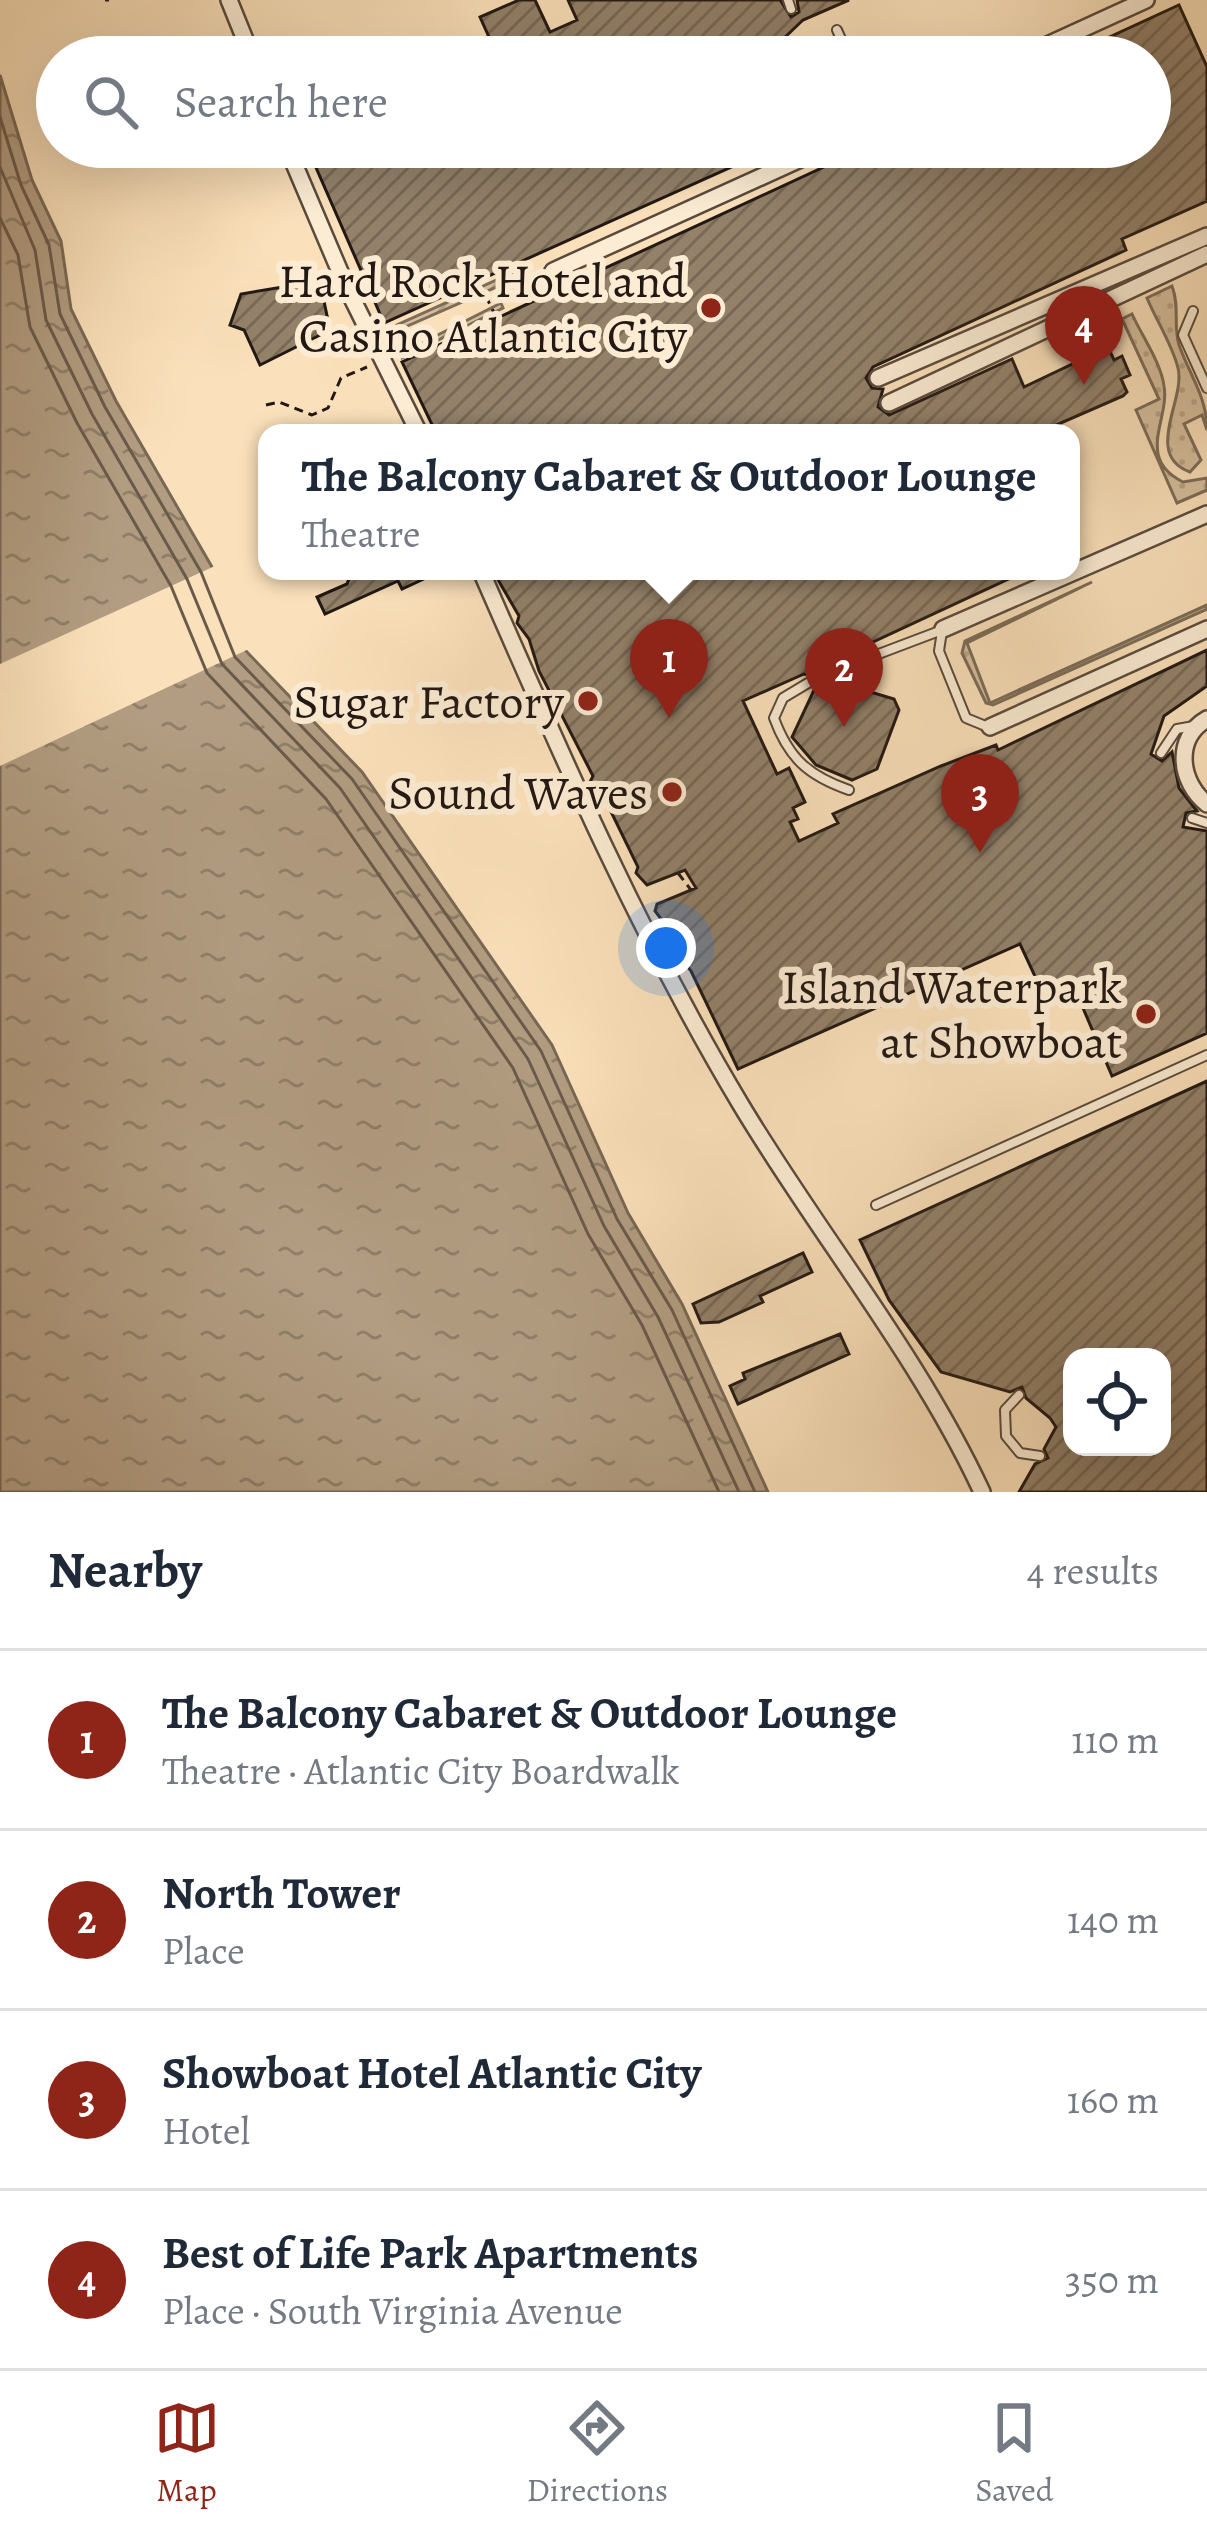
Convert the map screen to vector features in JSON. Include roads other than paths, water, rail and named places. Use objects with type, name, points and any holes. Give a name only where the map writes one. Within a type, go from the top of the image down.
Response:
[{"type":"street","points":[[229,0],[243,36]]},
{"type":"street","points":[[1067,36],[1146,0]]},
{"type":"street","points":[[296,168],[346,286],[415,424]]},
{"type":"street","points":[[554,271],[781,168]]},
{"type":"street","points":[[878,378],[1207,236]]},
{"type":"street","points":[[889,403],[1207,254]]},
{"type":"street","points":[[1080,569],[1207,514]]},
{"type":"street","points":[[485,580],[574,786],[663,964],[825,1241],[959,1442],[982,1492]]},
{"type":"street","points":[[943,629],[1055,580]]},
{"type":"street","points":[[989,727],[1207,629]]},
{"type":"street","points":[[1201,723],[1183,758],[1191,784],[1207,804]]},
{"type":"lane","points":[[837,30],[840,36]]},
{"type":"lane","points":[[1159,258],[1171,271]]},
{"type":"lane","points":[[1192,311],[1183,335],[1207,388]]},
{"type":"lane","points":[[987,330],[998,353]]},
{"type":"lane","points":[[831,672],[943,629]]},
{"type":"lane","points":[[943,629],[939,651],[966,718],[989,727]]},
{"type":"lane","points":[[808,683],[783,698],[774,718],[780,736],[797,765],[849,790]]},
{"type":"lane","points":[[1161,753],[1178,729],[1201,723]]},
{"type":"lane","points":[[1192,818],[1207,823]]},
{"type":"lane","points":[[876,1205],[1207,1055]]},
{"type":"lane","points":[[1019,1395],[1004,1410],[1006,1436],[1015,1450],[1040,1456]]},
{"type":"water","points":[[0,75],[32,180],[61,241],[71,309],[116,401],[212,567],[246,651],[362,772],[552,1045],[628,1213],[682,1304],[768,1492],[0,1492]]},
{"type":"place","name":"Hard Rock Hotel and Casino Atlantic City","points":[[711,308]]},
{"type":"place","name":"Best of Life Park Apartments","points":[[1084,385]]},
{"type":"place","name":"Sugar Factory","points":[[588,701]]},
{"type":"place","name":"The Balcony Cabaret & Outdoor Lounge","points":[[669,718]]},
{"type":"place","name":"North Tower","points":[[844,727]]},
{"type":"place","name":"Sound Waves","points":[[672,792]]},
{"type":"place","name":"Showboat Hotel Atlantic City","points":[[980,853]]},
{"type":"place","name":"Island Waterpark at Showboat","points":[[1146,1014]]}]
